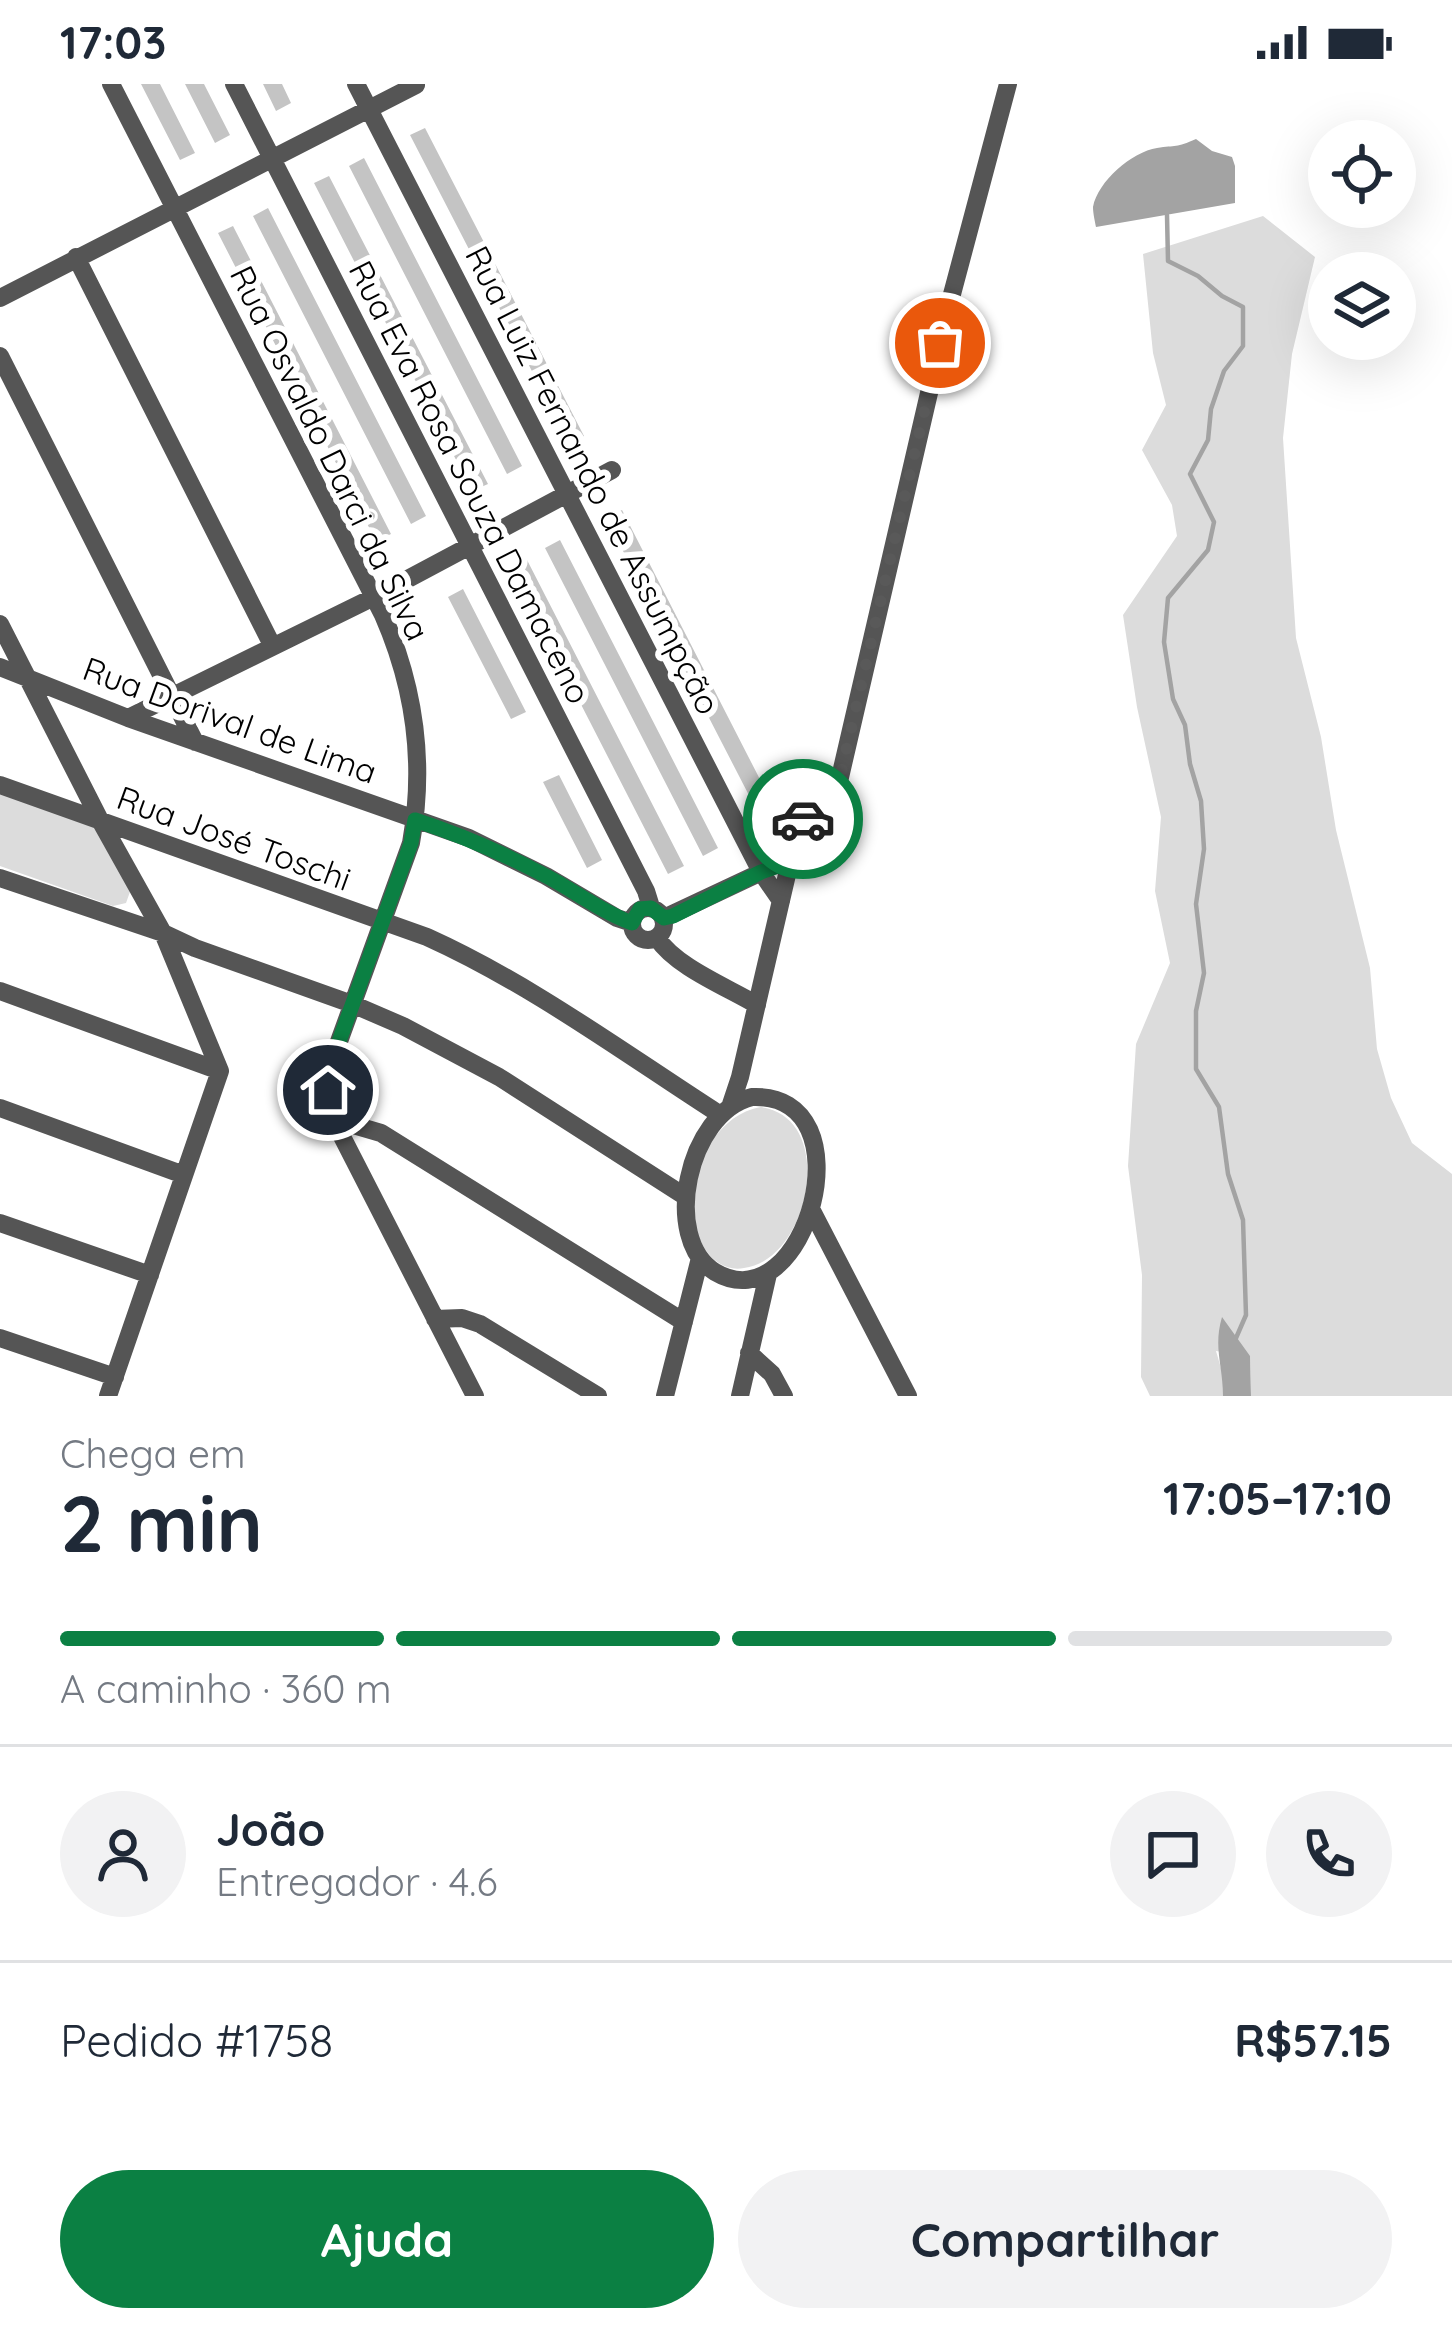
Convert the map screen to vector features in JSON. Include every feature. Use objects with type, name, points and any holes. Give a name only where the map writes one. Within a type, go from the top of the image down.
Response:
[{"type":"street","name":"Rua Osvaldo Darci da Silva","points":[[111,84],[400,656],[418,760],[415,820],[411,843],[330,1069],[328,1090],[333,1119],[475,1396]]},
{"type":"street","name":"Rua Eva Rosa Souza Damaceno","points":[[234,84],[658,913]]},
{"type":"street","name":"Rua Luiz Fernando de Assumpção","points":[[356,84],[761,872],[781,902]]},
{"type":"street","points":[[725,1109],[757,1005],[799,824],[838,786],[951,298],[1008,84]]},
{"type":"street","points":[[0,298],[416,85]]},
{"type":"street","points":[[76,257],[272,645]]},
{"type":"street","points":[[0,356],[195,742]]},
{"type":"street","points":[[128,718],[374,597],[612,470]]},
{"type":"street","points":[[0,1338],[111,1387],[220,1071],[163,933],[2,634]]},
{"type":"street","name":"Rua Dorival de Lima","points":[[0,667],[494,850],[632,923]]},
{"type":"street","name":"Rua José Toschi","points":[[39,799],[62,793],[79,776]]},
{"type":"street","name":"Rua José Toschi","points":[[0,785],[427,937],[484,964],[725,1109]]},
{"type":"street","points":[[657,938],[640,938],[633,929],[640,909],[673,916],[790,862]]},
{"type":"street","points":[[0,878],[163,933],[403,1026],[500,1077],[686,1197]]},
{"type":"street","points":[[657,938],[664,929],[658,913]]},
{"type":"street","points":[[657,938],[677,958],[757,1005]]},
{"type":"street","points":[[0,992],[220,1071]]},
{"type":"street","points":[[740,1396],[768,1274],[799,1238],[811,1209],[816,1177],[808,1127],[784,1102],[763,1096],[741,1100],[710,1124],[696,1152],[686,1197],[689,1228],[700,1258],[712,1270],[747,1280],[768,1274]]},
{"type":"street","points":[[0,1108],[184,1175]]},
{"type":"street","points":[[333,1119],[381,1133],[684,1322]]},
{"type":"street","points":[[811,1209],[908,1396]]},
{"type":"street","points":[[0,1223],[150,1275]]},
{"type":"street","points":[[665,1396],[700,1258]]},
{"type":"street","points":[[435,1318],[480,1324],[598,1396]]},
{"type":"street","points":[[749,1353],[772,1374],[784,1396]]},
{"type":"shaded area","points":[[1196,139],[1232,157],[1235,203],[1096,227],[1096,197],[1117,169],[1147,151]]},
{"type":"shaded area","points":[[1263,216],[1309,252],[1308,287],[1292,354],[1283,438],[1296,638],[1370,968],[1377,1049],[1391,1098],[1412,1143],[1452,1174],[1452,1396],[1251,1396],[1250,1356],[1216,1351],[1223,1396],[1150,1396],[1141,1377],[1142,1275],[1128,1166],[1136,1044],[1170,963],[1155,891],[1161,817],[1123,615],[1177,536],[1172,505],[1142,450],[1166,405],[1153,353],[1143,254]]},
{"type":"shaded area","points":[[0,792],[98,825],[131,889],[126,903],[113,906],[0,866]]},
{"type":"shaded area","points":[[761,1107],[785,1117],[800,1136],[807,1161],[806,1189],[799,1216],[785,1241],[767,1259],[732,1268],[717,1262],[696,1230],[694,1186],[710,1143],[724,1126]]},
{"type":"shaded area","points":[[1222,1317],[1250,1356],[1251,1396],[1223,1396],[1218,1347]]},
{"type":"building","points":[[141,84],[160,84],[195,153],[180,160]]},
{"type":"building","points":[[185,84],[204,84],[230,135],[215,143]]},
{"type":"building","points":[[263,84],[282,84],[291,103],[276,111]]},
{"type":"building","points":[[425,128],[584,436],[569,443],[410,135]]},
{"type":"building","points":[[364,158],[522,466],[507,474],[349,166]]},
{"type":"building","points":[[329,176],[488,484],[472,491],[314,183]]},
{"type":"building","points":[[268,208],[426,516],[411,524],[253,216]]},
{"type":"building","points":[[233,226],[391,534],[376,541],[218,233]]},
{"type":"building","points":[[622,510],[770,799],[755,807],[606,518]]},
{"type":"building","points":[[560,540],[718,848],[703,856],[545,548]]},
{"type":"building","points":[[526,558],[684,866],[668,874],[510,566]]},
{"type":"building","points":[[463,589],[526,712],[511,719],[448,597]]},
{"type":"building","points":[[559,775],[602,860],[587,868],[543,782]]},
{"type":"waterway","points":[[1167,215],[1168,261],[1243,307],[1243,346],[1224,371],[1211,409],[1208,440],[1190,474],[1214,522],[1208,550],[1168,598],[1164,642],[1173,699],[1185,725],[1201,801],[1204,849],[1196,904],[1204,973],[1196,1011],[1196,1069],[1219,1107],[1228,1174],[1243,1220],[1246,1315],[1236,1338]]},
{"type":"way so far","points":[[803,819],[838,786],[940,343]]},
{"type":"route","points":[[328,1090],[333,1058],[411,843],[415,820],[469,838],[632,923],[640,909],[657,909],[664,918],[673,916],[790,862],[803,819]]}]
